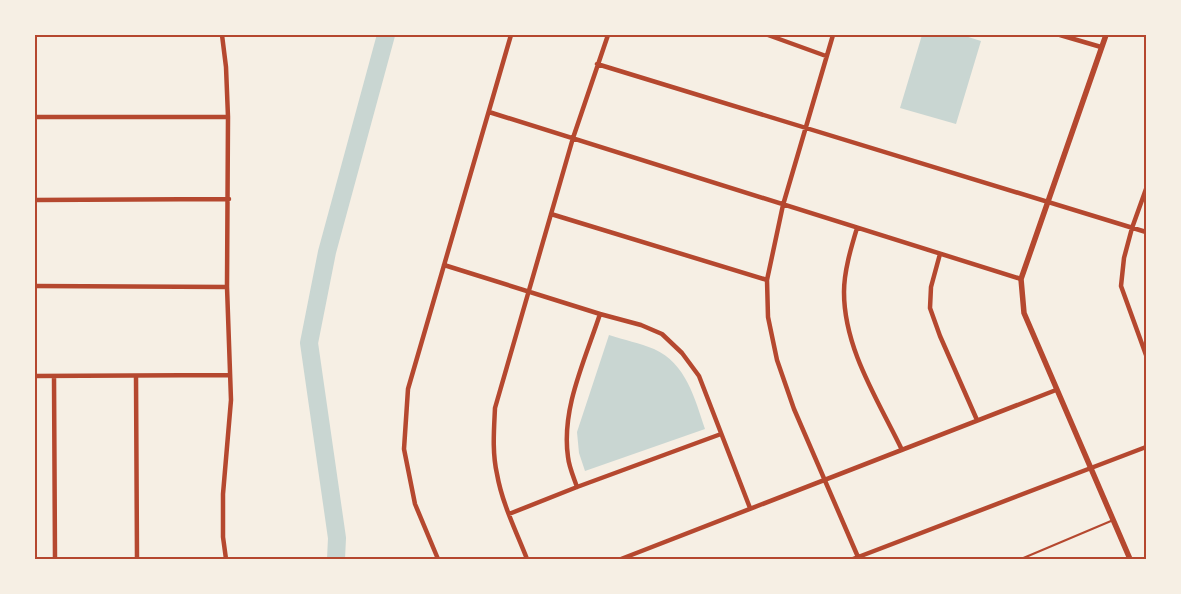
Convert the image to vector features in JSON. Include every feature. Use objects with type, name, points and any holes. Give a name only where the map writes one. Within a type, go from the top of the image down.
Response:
[{"type":"street","points":[[222,35],[228,117],[227,288],[231,400],[223,494],[223,537],[226,559]]},
{"type":"street","points":[[438,559],[414,504],[404,449],[408,389],[511,35]]},
{"type":"street","points":[[527,559],[496,474],[493,440],[495,408],[573,138],[608,35]]},
{"type":"street","points":[[768,35],[826,56]]},
{"type":"street","points":[[833,35],[783,205],[767,280],[768,317],[777,360],[794,409],[825,480],[855,558],[1146,447]]},
{"type":"street","points":[[1060,35],[1101,47]]},
{"type":"street","points":[[1106,35],[1021,280],[1024,313],[1130,559]]},
{"type":"street","points":[[597,64],[1146,232]]},
{"type":"street","points":[[489,112],[1021,280]]},
{"type":"street","points":[[35,117],[228,117]]},
{"type":"street","points":[[1146,189],[1124,258],[1121,286],[1146,355]]},
{"type":"street","points":[[35,200],[229,200]]},
{"type":"street","points":[[551,214],[767,280]]},
{"type":"street","points":[[857,228],[849,258],[844,291],[847,328],[860,364],[902,450]]},
{"type":"street","points":[[940,254],[931,287],[930,308],[940,336],[978,420]]},
{"type":"street","points":[[444,265],[641,325],[662,334],[682,353],[699,376],[750,508]]},
{"type":"street","points":[[35,286],[227,288]]},
{"type":"street","points":[[577,487],[568,460],[566,434],[571,403],[600,314]]},
{"type":"street","points":[[35,376],[230,375]]},
{"type":"street","points":[[54,376],[55,559]]},
{"type":"street","points":[[136,376],[137,559]]},
{"type":"street","points":[[621,559],[1056,390]]},
{"type":"street","points":[[509,514],[721,434]]},
{"type":"lane","points":[[1021,559],[1113,520]]},
{"type":"shaded area","points":[[922,35],[962,35],[981,41],[956,124],[900,108]]},
{"type":"shaded area","points":[[609,335],[654,349],[674,363],[688,383],[705,429],[585,471],[579,453],[577,432]]},
{"type":"waterway","points":[[336,559],[337,538],[309,343],[327,252],[386,35]]}]
